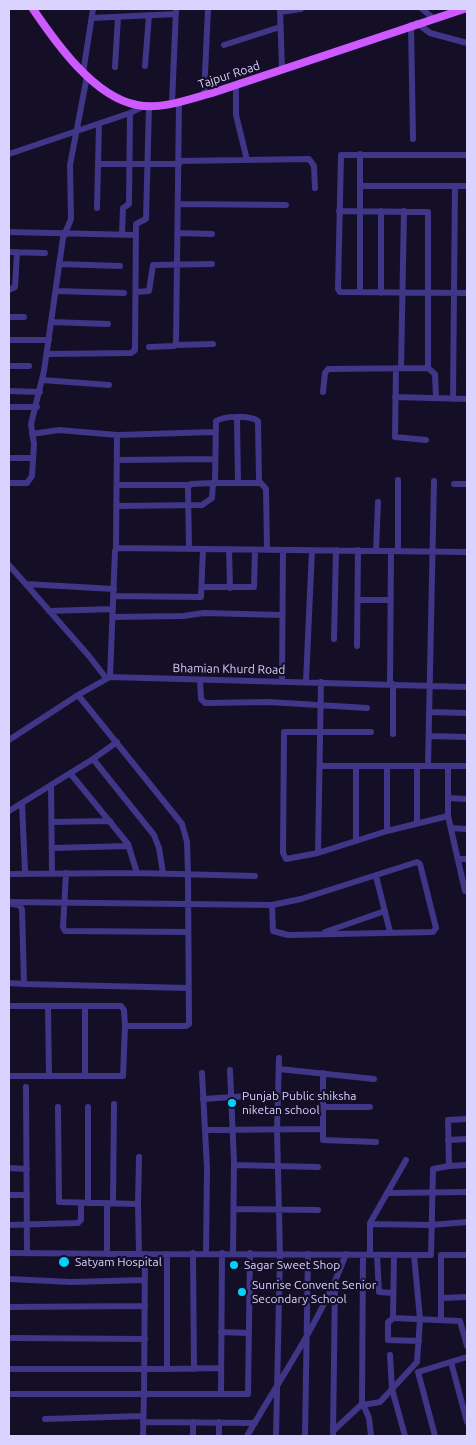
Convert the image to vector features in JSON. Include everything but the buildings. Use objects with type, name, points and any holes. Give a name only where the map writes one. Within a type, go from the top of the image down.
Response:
[{"type":"main road","name":"Tajpur Road","points":[[33,9],[58,46],[85,74],[122,100],[146,106],[204,95],[433,18],[451,10],[464,9]]},
{"type":"street","points":[[9,483],[29,482],[33,458],[31,424],[40,392],[59,264],[65,232],[70,219],[70,173],[93,9]]},
{"type":"street","points":[[127,16],[128,9]]},
{"type":"street","points":[[204,95],[208,9]]},
{"type":"street","points":[[282,69],[280,10],[301,9]]},
{"type":"street","points":[[422,9],[433,18]]},
{"type":"street","points":[[92,18],[176,12],[175,102],[179,163],[176,345]]},
{"type":"street","points":[[146,66],[149,15]]},
{"type":"street","points":[[115,67],[118,17]]},
{"type":"street","points":[[413,139],[414,24],[430,33],[467,43]]},
{"type":"street","points":[[224,45],[280,27]]},
{"type":"street","points":[[236,85],[236,115],[247,160]]},
{"type":"street","points":[[9,154],[146,106],[146,219],[137,223],[134,352],[47,354]]},
{"type":"street","points":[[122,234],[124,207],[129,204],[130,113]]},
{"type":"street","points":[[97,208],[99,124]]},
{"type":"street","points":[[467,155],[343,154],[340,158],[338,289],[340,292],[467,292]]},
{"type":"street","points":[[360,154],[360,292]]},
{"type":"street","points":[[98,164],[309,159],[314,166],[316,188]]},
{"type":"street","points":[[360,186],[467,186]]},
{"type":"street","points":[[453,399],[455,186]]},
{"type":"street","points":[[179,204],[286,205]]},
{"type":"street","points":[[339,211],[404,211],[426,212],[428,215],[428,368]]},
{"type":"street","points":[[381,211],[381,292]]},
{"type":"street","points":[[404,211],[404,292],[395,397],[395,438],[426,440]]},
{"type":"street","points":[[9,232],[136,235]]},
{"type":"street","points":[[179,233],[212,234]]},
{"type":"street","points":[[9,252],[45,253]]},
{"type":"street","points":[[9,290],[15,287],[17,252]]},
{"type":"street","points":[[59,264],[120,266]]},
{"type":"street","points":[[136,292],[149,291],[153,265],[212,264]]},
{"type":"street","points":[[56,292],[124,293]]},
{"type":"street","points":[[9,317],[24,317]]},
{"type":"street","points":[[51,322],[108,324]]},
{"type":"street","points":[[9,340],[48,340]]},
{"type":"street","points":[[149,347],[213,344]]},
{"type":"street","points":[[9,366],[29,366]]},
{"type":"street","points":[[323,392],[325,373],[328,369],[428,368],[435,374],[436,398]]},
{"type":"street","points":[[42,380],[109,385]]},
{"type":"street","points":[[9,392],[40,392]]},
{"type":"street","points":[[395,397],[467,399]]},
{"type":"street","points":[[9,407],[37,407]]},
{"type":"street","points":[[237,418],[238,483]]},
{"type":"street","points":[[116,506],[188,506],[210,502],[214,483],[214,424],[218,419],[252,418],[258,421],[260,483],[267,493],[267,550]]},
{"type":"street","points":[[32,434],[59,430],[117,436],[214,432]]},
{"type":"street","points":[[108,678],[116,549],[117,436]]},
{"type":"street","points":[[9,458],[33,458]]},
{"type":"street","points":[[117,460],[215,459]]},
{"type":"street","points":[[393,734],[390,600],[398,480]]},
{"type":"street","points":[[428,766],[434,481]]},
{"type":"street","points":[[117,485],[260,483]]},
{"type":"street","points":[[454,484],[467,484]]},
{"type":"street","points":[[189,485],[189,549]]},
{"type":"street","points":[[376,551],[378,502]]},
{"type":"street","points":[[116,549],[467,552]]},
{"type":"street","points":[[26,584],[200,598],[203,596],[203,549]]},
{"type":"street","points":[[229,549],[230,588]]},
{"type":"street","points":[[203,587],[255,587],[255,550]]},
{"type":"street","points":[[282,681],[283,550]]},
{"type":"street","points":[[306,681],[312,550]]},
{"type":"street","points":[[334,639],[336,550]]},
{"type":"street","points":[[358,550],[358,646]]},
{"type":"street","points":[[9,565],[108,678]]},
{"type":"street","points":[[358,600],[390,600]]},
{"type":"street","points":[[49,611],[113,609]]},
{"type":"street","points":[[113,617],[183,616],[204,613],[282,615]]},
{"type":"street","points":[[9,740],[78,695],[108,678]]},
{"type":"street","name":"Bhamian Khurd Road","points":[[108,678],[306,681],[467,687]]},
{"type":"street","points":[[200,680],[203,703],[269,702],[367,708]]},
{"type":"street","points":[[318,853],[321,682]]},
{"type":"street","points":[[78,695],[182,824],[187,842],[188,1026],[125,1026]]},
{"type":"street","points":[[429,712],[467,713]]},
{"type":"street","points":[[371,732],[284,732],[282,770],[284,857],[290,859],[318,853],[387,830],[448,816]]},
{"type":"street","points":[[429,736],[467,737]]},
{"type":"street","points":[[9,811],[117,742]]},
{"type":"street","points":[[93,759],[154,835],[159,848],[163,873]]},
{"type":"street","points":[[320,766],[467,766]]},
{"type":"street","points":[[448,766],[448,816],[467,900]]},
{"type":"street","points":[[356,767],[356,841]]},
{"type":"street","points":[[387,767],[387,830]]},
{"type":"street","points":[[417,767],[417,822]]},
{"type":"street","points":[[70,773],[129,846],[137,872]]},
{"type":"street","points":[[51,785],[52,873]]},
{"type":"street","points":[[448,798],[467,799]]},
{"type":"street","points":[[22,803],[25,872]]},
{"type":"street","points":[[52,822],[110,821]]},
{"type":"street","points":[[451,828],[467,829]]},
{"type":"street","points":[[52,848],[129,846]]},
{"type":"street","points":[[458,859],[467,859]]},
{"type":"street","points":[[9,903],[272,905],[301,899],[418,862],[424,874],[436,929],[432,932],[288,935],[275,932],[272,929],[272,905]]},
{"type":"street","points":[[9,874],[25,872],[137,872],[255,876]]},
{"type":"street","points":[[66,873],[63,927],[65,931],[188,932]]},
{"type":"street","points":[[376,876],[390,932]]},
{"type":"street","points":[[9,903],[18,905],[22,909],[24,984]]},
{"type":"street","points":[[319,934],[385,912]]},
{"type":"street","points":[[9,983],[188,988]]},
{"type":"street","points":[[9,1006],[123,1007],[125,1026],[123,1076],[9,1076]]},
{"type":"street","points":[[48,1006],[50,1076]]},
{"type":"street","points":[[85,1006],[85,1076]]},
{"type":"street","points":[[276,1436],[280,1254],[277,1130],[279,1058]]},
{"type":"street","points":[[279,1069],[374,1079]]},
{"type":"street","points":[[230,1070],[234,1166],[233,1253]]},
{"type":"street","points":[[202,1072],[206,1253]]},
{"type":"street","points":[[323,1074],[323,1140],[326,1142],[376,1142]]},
{"type":"street","points":[[26,1088],[27,1253]]},
{"type":"street","points":[[203,1099],[278,1094],[323,1096]]},
{"type":"street","points":[[108,1254],[114,1104]]},
{"type":"street","points":[[58,1107],[58,1201],[61,1203],[138,1204]]},
{"type":"street","points":[[9,1225],[79,1223],[82,1218],[84,1203],[88,1107]]},
{"type":"street","points":[[323,1107],[370,1107]]},
{"type":"street","points":[[449,1166],[448,1120],[467,1119]]},
{"type":"street","points":[[204,1130],[322,1130]]},
{"type":"street","points":[[448,1140],[467,1139]]},
{"type":"street","points":[[139,1157],[138,1204],[145,1280],[143,1436]]},
{"type":"street","points":[[370,1436],[369,1418],[362,1404],[366,1255],[370,1224],[406,1160]]},
{"type":"street","points":[[234,1166],[318,1167]]},
{"type":"street","points":[[431,1255],[433,1168],[467,1166]]},
{"type":"street","points":[[9,1168],[27,1168]]},
{"type":"street","points":[[387,1193],[432,1194],[467,1192]]},
{"type":"street","points":[[9,1195],[27,1195]]},
{"type":"street","points":[[234,1209],[318,1210]]},
{"type":"street","points":[[370,1224],[432,1225],[467,1222]]},
{"type":"street","points":[[9,1253],[467,1255]]},
{"type":"street","points":[[193,1253],[194,1369]]},
{"type":"street","points":[[221,1394],[222,1253]]},
{"type":"street","points":[[9,1394],[249,1393],[250,1253]]},
{"type":"street","points":[[167,1254],[167,1369]]},
{"type":"street","points":[[305,1436],[308,1254]]},
{"type":"street","points":[[247,1436],[277,1388],[335,1283],[346,1254]]},
{"type":"street","points":[[333,1434],[362,1404],[379,1403],[416,1365],[420,1319],[414,1254]]},
{"type":"street","points":[[378,1255],[378,1292],[394,1293]]},
{"type":"street","points":[[394,1255],[394,1318]]},
{"type":"street","points":[[441,1255],[441,1320]]},
{"type":"street","points":[[9,1280],[71,1282],[145,1280]]},
{"type":"street","points":[[333,1434],[335,1283]]},
{"type":"street","points":[[442,1298],[467,1297]]},
{"type":"street","points":[[9,1307],[145,1306]]},
{"type":"street","points":[[419,1341],[388,1340],[388,1322],[394,1318],[461,1322],[467,1346]]},
{"type":"street","points":[[221,1332],[248,1333]]},
{"type":"street","points":[[9,1338],[144,1338]]},
{"type":"street","points":[[390,1355],[392,1389],[405,1436]]},
{"type":"street","points":[[435,1436],[418,1373],[467,1357]]},
{"type":"street","points":[[451,1362],[467,1422]]},
{"type":"street","points":[[9,1369],[221,1368]]},
{"type":"street","points":[[45,1419],[143,1419],[255,1423]]},
{"type":"street","points":[[193,1422],[193,1436]]},
{"type":"street","points":[[219,1422],[219,1436]]},
{"type":"place","name":"Punjab Public shiksha niketan school","points":[[232,1103]]},
{"type":"place","name":"Satyam Hospital","points":[[64,1262]]},
{"type":"place","name":"Sagar Sweet Shop","points":[[234,1265]]},
{"type":"place","name":"Sunrise Convent Senior Secondary School","points":[[242,1292]]}]
